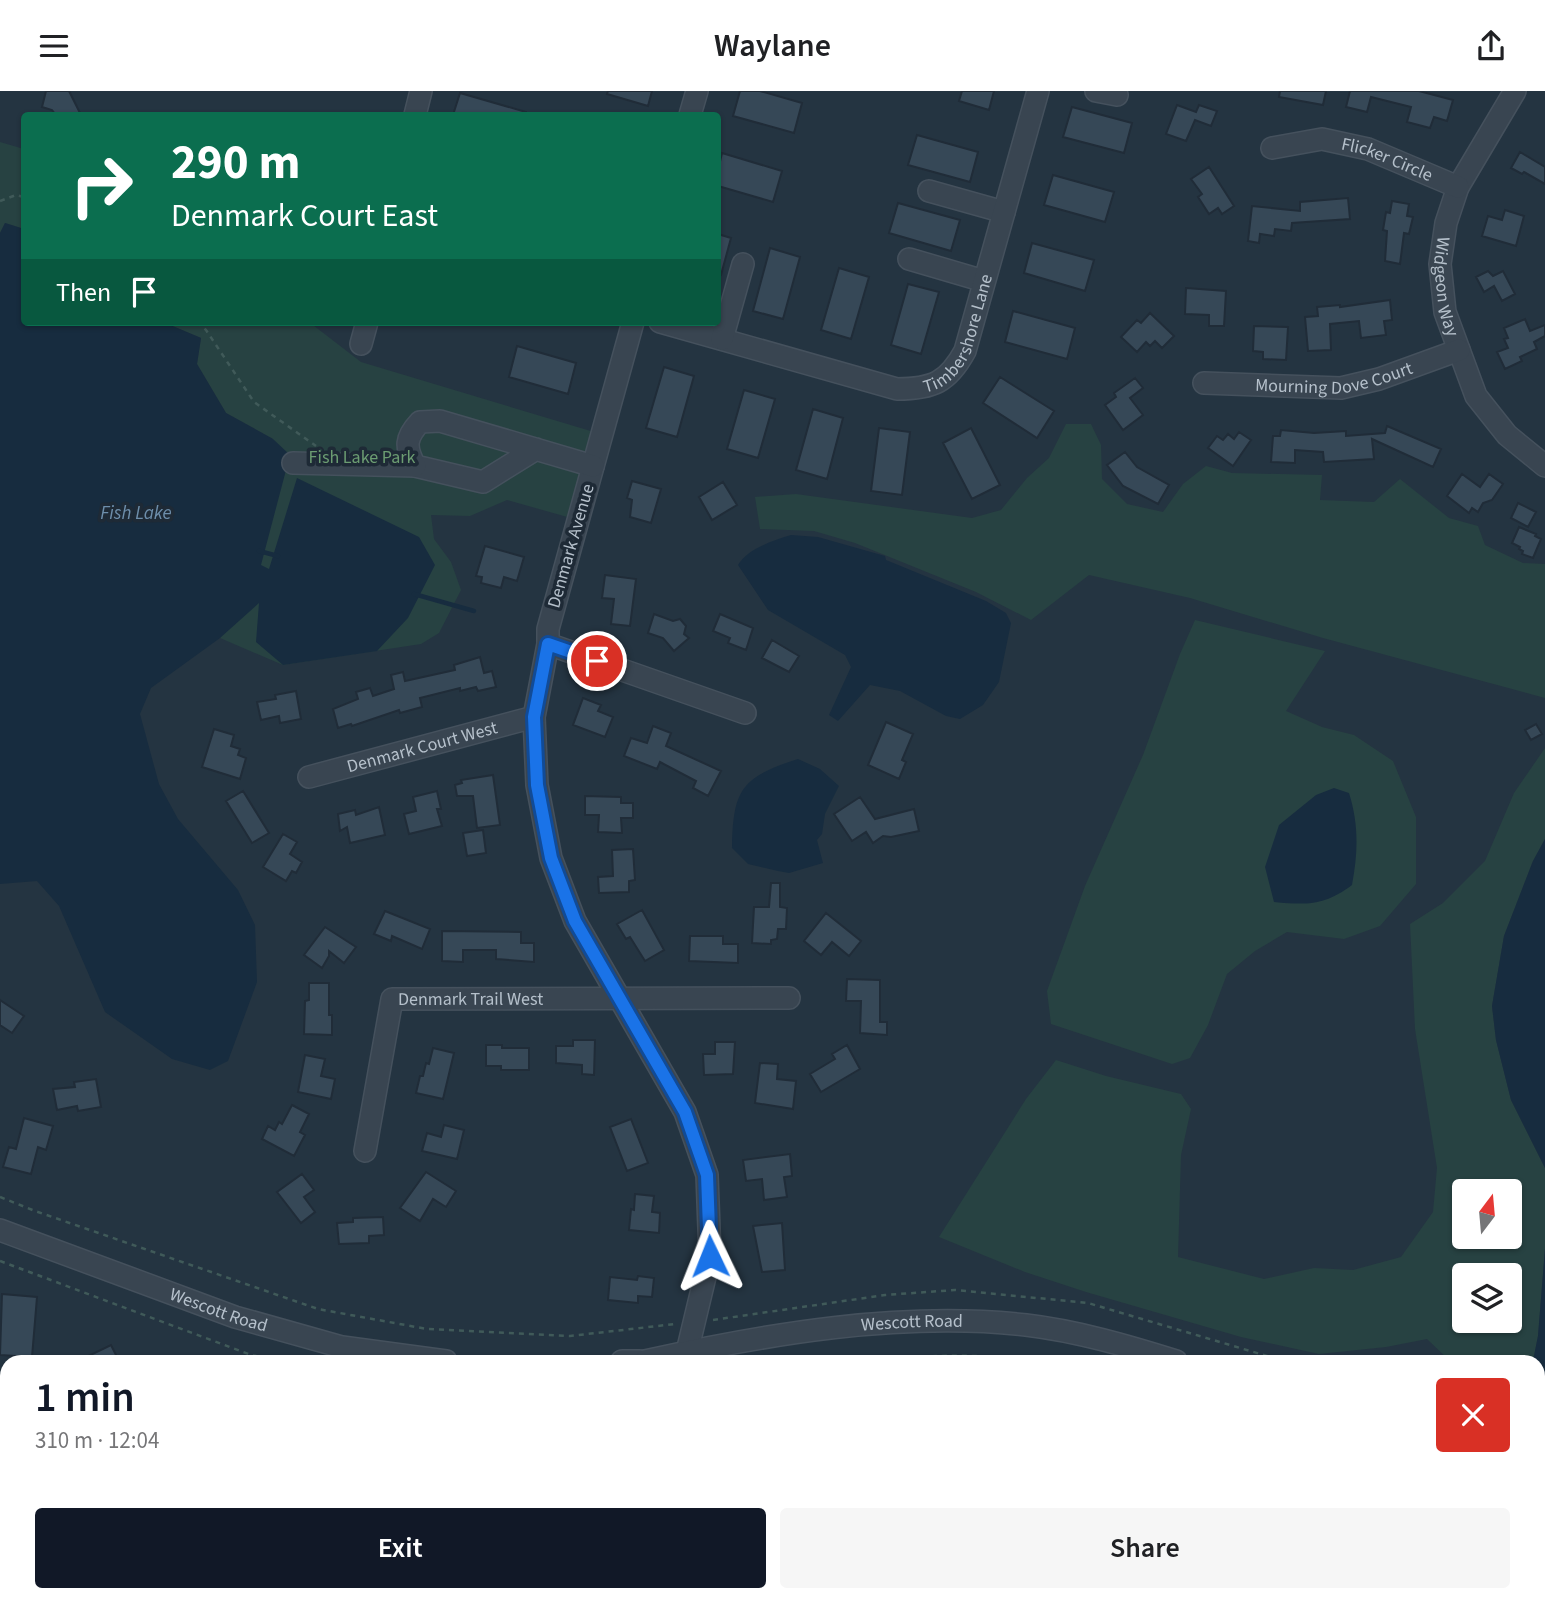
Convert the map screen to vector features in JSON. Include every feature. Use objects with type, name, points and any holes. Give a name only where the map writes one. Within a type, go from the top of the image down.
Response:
[{"type":"street","points":[[416,112],[421,91]]},
{"type":"street","points":[[691,112],[697,91]]},
{"type":"street","name":"Timbershore Lane","points":[[675,326],[897,389],[918,389],[939,383],[955,369],[965,351],[1038,91]]},
{"type":"street","name":"Widgeon Way","points":[[1515,91],[1458,187],[1446,223],[1440,264],[1445,313],[1476,396],[1507,435],[1545,466]]},
{"type":"street","name":"Flicker Circle","points":[[1272,148],[1322,139],[1368,149],[1458,187]]},
{"type":"street","points":[[929,191],[1004,212]]},
{"type":"street","points":[[909,259],[984,281]]},
{"type":"street","points":[[722,339],[743,264]]},
{"type":"street","points":[[361,344],[366,326]]},
{"type":"street","name":"Denmark Avenue","points":[[632,326],[548,629],[548,644],[534,717],[537,785],[551,858],[575,921],[685,1112],[707,1175],[710,1256],[686,1355]]},
{"type":"street","name":"Mourning Dove Court","points":[[1204,383],[1341,388],[1379,379],[1459,350]]},
{"type":"street","points":[[415,465],[407,450],[411,432],[420,422],[440,421],[593,466]]},
{"type":"street","points":[[293,463],[415,465],[483,482],[536,449]]},
{"type":"street","points":[[548,644],[745,713]]},
{"type":"street","name":"Denmark Court West","points":[[309,777],[534,717]]},
{"type":"street","points":[[619,998],[789,998]]},
{"type":"street","name":"Denmark Trail West","points":[[365,1151],[393,999],[619,998]]},
{"type":"street","name":"Wescott Road","points":[[0,1230],[235,1317],[342,1347],[401,1355]]},
{"type":"street","name":"Wescott Road","points":[[695,1355],[852,1325],[922,1320],[1027,1325],[1118,1343],[1157,1355]]},
{"type":"path","points":[[0,201],[16,195],[21,196]]},
{"type":"path","points":[[202,326],[254,402],[315,445],[320,463]]},
{"type":"path","points":[[0,1197],[318,1309],[427,1329],[570,1336],[694,1322],[885,1295],[955,1290],[1088,1303],[1264,1355]]},
{"type":"path","points":[[0,1261],[251,1355]]},
{"type":"green space","points":[[0,142],[21,148],[21,228],[5,223],[0,233]]},
{"type":"green space","name":"Fish Lake Park","points":[[172,326],[314,326],[361,362],[594,432],[578,520],[507,500],[470,516],[431,515],[434,539],[451,562],[461,590],[439,633],[421,644],[283,665],[220,638],[260,565],[273,439],[226,413],[197,364],[201,338]]},
{"type":"green space","points":[[1066,424],[1091,424],[1101,445],[1102,479],[1127,504],[1163,512],[1183,484],[1206,466],[1232,473],[1322,475],[1320,500],[1374,502],[1400,479],[1449,518],[1478,526],[1485,545],[1523,563],[1545,564],[1545,698],[1323,638],[1190,598],[1089,575],[1031,620],[976,592],[855,543],[814,531],[760,529],[755,497],[796,494],[972,518],[1001,510],[1027,478],[1049,458]]},
{"type":"green space","points":[[1195,620],[1325,651],[1286,711],[1322,727],[1354,735],[1393,761],[1416,817],[1416,884],[1380,926],[1344,939],[1287,932],[1255,951],[1227,974],[1208,1025],[1190,1058],[1172,1064],[1051,1024],[1047,991],[1085,886],[1143,755]]},
{"type":"green space","points":[[1545,748],[1545,839],[1533,861],[1504,936],[1492,1006],[1496,1040],[1511,1100],[1545,1168],[1545,1249],[1534,1355],[1444,1355],[1427,1339],[1386,1347],[1319,1354],[1241,1337],[1086,1292],[1025,1272],[939,1237],[1026,1099],[1056,1060],[1106,1076],[1181,1094],[1191,1109],[1181,1155],[1178,1257],[1264,1279],[1314,1268],[1353,1270],[1401,1257],[1433,1212],[1437,1168],[1415,1029],[1410,924],[1443,903],[1485,861],[1514,793]]},
{"type":"water","name":"Fish Lake","points":[[5,223],[21,228],[21,326],[172,326],[201,338],[197,364],[226,413],[273,439],[290,455],[261,565],[269,569],[297,478],[419,537],[435,565],[408,618],[377,651],[283,665],[256,642],[259,603],[220,638],[151,688],[140,714],[159,784],[178,819],[238,890],[255,925],[257,982],[228,1061],[210,1070],[172,1059],[105,1012],[59,906],[37,881],[0,884],[0,233]]},
{"type":"water","points":[[791,535],[818,537],[885,556],[886,560],[986,601],[1006,613],[1011,623],[999,682],[983,705],[960,719],[946,716],[900,691],[870,685],[838,721],[829,715],[851,667],[845,655],[768,610],[738,565],[754,550]]},
{"type":"water","points":[[798,759],[820,769],[839,786],[825,814],[822,834],[817,840],[823,863],[789,873],[748,864],[732,848],[738,799],[752,780],[764,772]]},
{"type":"water","points":[[1334,788],[1349,793],[1355,816],[1356,850],[1352,885],[1333,897],[1315,903],[1274,902],[1265,867],[1279,825],[1316,795]]},
{"type":"water","points":[[1545,839],[1545,1168],[1511,1100],[1496,1040],[1492,1006],[1504,936],[1533,861]]},
{"type":"water","points":[[1545,1249],[1545,1355],[1534,1355]]},
{"type":"building","points":[[46,91],[69,91],[80,112],[54,112],[42,107]]},
{"type":"building","points":[[608,91],[652,91],[648,106],[607,94]]},
{"type":"building","points":[[740,91],[760,91],[802,103],[794,133],[733,116]]},
{"type":"building","points":[[962,91],[994,91],[989,110],[959,101]]},
{"type":"building","points":[[1280,91],[1326,91],[1323,105],[1279,97]]},
{"type":"building","points":[[1350,91],[1419,91],[1453,100],[1447,121],[1434,117],[1430,128],[1407,122],[1411,107],[1371,97],[1367,112],[1346,107]]},
{"type":"building","points":[[460,93],[526,112],[454,112]]},
{"type":"building","points":[[1177,105],[1196,112],[1199,105],[1217,111],[1211,126],[1195,120],[1186,141],[1166,134]]},
{"type":"building","points":[[1072,107],[1132,123],[1124,153],[1063,137]]},
{"type":"building","points":[[917,135],[978,152],[970,182],[908,165]]},
{"type":"building","points":[[1520,152],[1545,167],[1545,184],[1511,168]]},
{"type":"building","points":[[722,153],[782,171],[773,202],[721,187]]},
{"type":"building","points":[[1209,167],[1234,206],[1222,214],[1218,208],[1209,214],[1198,197],[1202,194],[1191,179]]},
{"type":"building","points":[[1053,175],[1114,192],[1105,222],[1044,205]]},
{"type":"building","points":[[1348,198],[1350,219],[1292,223],[1291,231],[1275,229],[1274,236],[1260,234],[1259,243],[1248,241],[1252,206],[1300,211],[1300,202]]},
{"type":"building","points":[[1392,201],[1409,204],[1407,216],[1413,217],[1409,234],[1404,233],[1400,264],[1385,261],[1387,231],[1383,230],[1386,212],[1390,213]]},
{"type":"building","points":[[898,203],[960,220],[951,251],[889,233]]},
{"type":"building","points":[[1505,210],[1524,216],[1516,246],[1482,236],[1488,216],[1502,220]]},
{"type":"building","points":[[721,235],[731,238],[721,275]]},
{"type":"building","points":[[1032,243],[1094,260],[1085,291],[1024,273]]},
{"type":"building","points":[[770,248],[800,257],[783,319],[753,311]]},
{"type":"building","points":[[839,268],[869,277],[851,339],[821,330]]},
{"type":"building","points":[[1488,271],[1493,276],[1503,271],[1515,294],[1502,301],[1494,286],[1484,292],[1476,277]]},
{"type":"building","points":[[908,284],[939,292],[921,354],[891,345]]},
{"type":"building","points":[[1186,288],[1226,291],[1224,326],[1209,326],[1209,315],[1185,314]]},
{"type":"building","points":[[1390,300],[1392,320],[1384,321],[1386,335],[1361,338],[1359,321],[1330,324],[1331,350],[1308,351],[1305,317],[1318,316],[1317,307],[1340,307]]},
{"type":"building","points":[[1013,311],[1075,328],[1067,359],[1005,342]]},
{"type":"building","points":[[1150,313],[1174,336],[1162,348],[1155,341],[1150,346],[1146,342],[1137,352],[1121,337],[1137,320],[1141,323]]},
{"type":"building","points":[[1525,319],[1530,331],[1545,325],[1545,336],[1534,342],[1537,349],[1520,357],[1522,361],[1505,369],[1497,352],[1508,348],[1504,339],[1508,338],[1504,328]]},
{"type":"building","points":[[1254,326],[1288,327],[1286,360],[1263,359],[1263,352],[1253,351]]},
{"type":"building","points":[[517,346],[576,363],[568,394],[509,377]]},
{"type":"building","points":[[664,367],[694,376],[677,437],[646,428]]},
{"type":"building","points":[[1000,377],[1054,411],[1037,438],[983,403]]},
{"type":"building","points":[[1135,378],[1143,388],[1130,398],[1143,415],[1123,430],[1105,405],[1116,397],[1114,393]]},
{"type":"building","points":[[744,390],[775,399],[758,458],[727,449]]},
{"type":"building","points":[[813,409],[843,418],[827,479],[796,470]]},
{"type":"building","points":[[1387,426],[1441,449],[1433,467],[1372,439],[1374,459],[1324,462],[1323,452],[1295,450],[1295,463],[1271,462],[1273,436],[1280,436],[1281,430],[1314,433],[1346,431],[1346,436],[1385,433]]},
{"type":"building","points":[[879,428],[910,432],[902,495],[871,491]]},
{"type":"building","points":[[971,428],[1000,485],[972,499],[943,443]]},
{"type":"building","points":[[1239,432],[1251,440],[1233,466],[1208,448],[1217,436],[1223,440],[1228,434],[1234,439]]},
{"type":"building","points":[[1125,452],[1137,467],[1169,485],[1158,504],[1123,486],[1107,465]]},
{"type":"building","points":[[1462,474],[1480,487],[1489,474],[1503,484],[1492,500],[1483,503],[1478,512],[1472,508],[1469,513],[1447,496]]},
{"type":"building","points":[[632,481],[661,489],[651,523],[630,517],[632,500],[627,498]]},
{"type":"building","points":[[723,482],[737,505],[712,520],[699,497]]},
{"type":"building","points":[[1518,503],[1536,512],[1528,527],[1511,518]]},
{"type":"building","points":[[1519,527],[1541,539],[1533,558],[1522,554],[1520,547],[1512,543]]},
{"type":"building","points":[[485,546],[524,557],[517,581],[504,577],[501,588],[481,583],[482,577],[476,576]]},
{"type":"building","points":[[605,575],[636,579],[630,626],[611,624],[614,599],[602,598]]},
{"type":"building","points":[[654,614],[673,621],[680,619],[686,626],[684,634],[689,638],[674,651],[663,638],[648,633]]},
{"type":"building","points":[[720,614],[753,628],[746,650],[728,643],[730,638],[713,631]]},
{"type":"building","points":[[772,640],[799,656],[789,672],[762,658]]},
{"type":"building","points":[[480,657],[484,673],[492,671],[496,687],[478,691],[476,687],[460,691],[460,688],[420,698],[422,707],[400,713],[399,710],[338,728],[333,709],[358,699],[356,692],[370,688],[373,696],[394,689],[391,675],[403,672],[405,681],[455,670],[454,665]]},
{"type":"building","points":[[296,691],[301,719],[280,723],[279,716],[261,720],[257,702],[276,699],[275,695]]},
{"type":"building","points":[[583,698],[601,705],[598,711],[613,717],[605,737],[573,725]]},
{"type":"building","points":[[886,722],[913,734],[902,760],[906,762],[899,779],[868,765]]},
{"type":"building","points":[[1536,724],[1542,734],[1531,740],[1525,730]]},
{"type":"building","points":[[653,726],[671,733],[666,746],[721,771],[708,796],[693,788],[696,781],[660,762],[657,769],[624,756],[631,738],[647,743]]},
{"type":"building","points":[[214,729],[234,735],[231,746],[240,749],[238,755],[246,758],[240,779],[202,767]]},
{"type":"building","points":[[493,775],[500,825],[477,828],[473,796],[457,796],[455,785],[462,783],[461,780]]},
{"type":"building","points":[[243,791],[269,833],[252,843],[226,801]]},
{"type":"building","points":[[437,791],[441,809],[437,809],[442,826],[409,834],[404,814],[416,811],[413,797]]},
{"type":"building","points":[[585,796],[621,797],[621,803],[633,803],[633,818],[621,818],[622,833],[598,832],[599,815],[585,815]]},
{"type":"building","points":[[860,797],[875,819],[914,809],[919,831],[883,836],[873,843],[866,832],[852,841],[834,814]]},
{"type":"building","points":[[379,807],[385,835],[350,843],[347,827],[340,831],[338,814],[355,810],[356,815]]},
{"type":"building","points":[[483,830],[486,853],[467,856],[463,833]]},
{"type":"building","points":[[283,834],[297,842],[290,854],[302,862],[296,873],[292,871],[286,881],[263,867]]},
{"type":"building","points":[[633,849],[635,880],[629,881],[629,892],[599,893],[598,877],[613,876],[612,850]]},
{"type":"building","points":[[771,883],[780,883],[780,907],[787,908],[786,929],[778,929],[777,939],[771,940],[771,944],[752,943],[754,907],[769,907]]},
{"type":"building","points":[[642,910],[664,950],[645,961],[630,937],[626,939],[617,924]]},
{"type":"building","points":[[385,911],[430,929],[422,949],[392,936],[391,941],[374,934]]},
{"type":"building","points":[[826,913],[861,941],[849,956],[832,942],[821,955],[804,941]]},
{"type":"building","points":[[325,927],[356,947],[344,963],[329,951],[322,968],[304,955]]},
{"type":"building","points":[[442,931],[521,932],[521,943],[534,943],[534,962],[496,959],[496,950],[463,950],[463,962],[442,961]]},
{"type":"building","points":[[690,936],[723,936],[723,944],[738,944],[738,963],[689,961]]},
{"type":"building","points":[[847,979],[880,980],[880,1022],[887,1022],[887,1035],[860,1033],[861,1001],[846,1001]]},
{"type":"building","points":[[309,983],[329,983],[332,1035],[304,1034],[305,1001],[309,1000]]},
{"type":"building","points":[[0,1000],[24,1016],[12,1033],[0,1025]]},
{"type":"building","points":[[573,1040],[595,1040],[594,1075],[582,1074],[582,1065],[556,1063],[556,1046],[573,1046]]},
{"type":"building","points":[[715,1042],[735,1042],[733,1074],[704,1075],[703,1054],[715,1054]]},
{"type":"building","points":[[486,1045],[529,1048],[529,1070],[501,1070],[501,1066],[486,1066]]},
{"type":"building","points":[[847,1045],[860,1069],[821,1092],[810,1074],[835,1059],[832,1054]]},
{"type":"building","points":[[433,1048],[454,1053],[443,1099],[416,1093],[420,1076],[423,1076],[426,1063],[429,1064]]},
{"type":"building","points":[[305,1055],[325,1059],[321,1076],[335,1079],[331,1099],[298,1092]]},
{"type":"building","points":[[760,1063],[778,1064],[777,1079],[796,1081],[793,1109],[755,1103]]},
{"type":"building","points":[[96,1079],[101,1107],[78,1111],[77,1106],[57,1110],[53,1089],[75,1087],[74,1082]]},
{"type":"building","points":[[292,1105],[309,1114],[300,1132],[305,1135],[294,1156],[262,1139],[268,1126],[275,1130],[279,1122],[282,1124]]},
{"type":"building","points":[[24,1118],[53,1126],[46,1150],[38,1147],[31,1174],[3,1167],[9,1147],[16,1149]]},
{"type":"building","points":[[631,1119],[648,1163],[627,1171],[610,1127]]},
{"type":"building","points":[[444,1125],[464,1130],[457,1159],[422,1151],[427,1133],[441,1137]]},
{"type":"building","points":[[790,1154],[792,1176],[784,1177],[787,1197],[764,1200],[762,1179],[746,1181],[743,1160]]},
{"type":"building","points":[[426,1172],[456,1191],[446,1207],[433,1199],[420,1221],[400,1208]]},
{"type":"building","points":[[302,1174],[314,1190],[304,1197],[315,1212],[301,1223],[277,1192]]},
{"type":"building","points":[[635,1194],[654,1196],[652,1212],[660,1213],[659,1233],[629,1230]]},
{"type":"building","points":[[383,1217],[384,1235],[369,1236],[369,1243],[339,1244],[337,1223],[353,1222],[353,1218]]},
{"type":"building","points":[[782,1223],[785,1270],[762,1272],[753,1226]]},
{"type":"building","points":[[638,1276],[654,1278],[652,1297],[638,1296],[638,1303],[608,1300],[610,1277],[637,1280]]},
{"type":"building","points":[[2,1294],[37,1297],[32,1355],[0,1355]]},
{"type":"building","points":[[111,1345],[116,1355],[90,1355]]},
{"type":"waterway","points":[[259,551],[278,556]]},
{"type":"waterway","points":[[414,594],[474,611]]},
{"type":"route","points":[[597,661],[548,644],[534,717],[537,785],[551,858],[575,921],[685,1112],[707,1175],[710,1256]]}]
